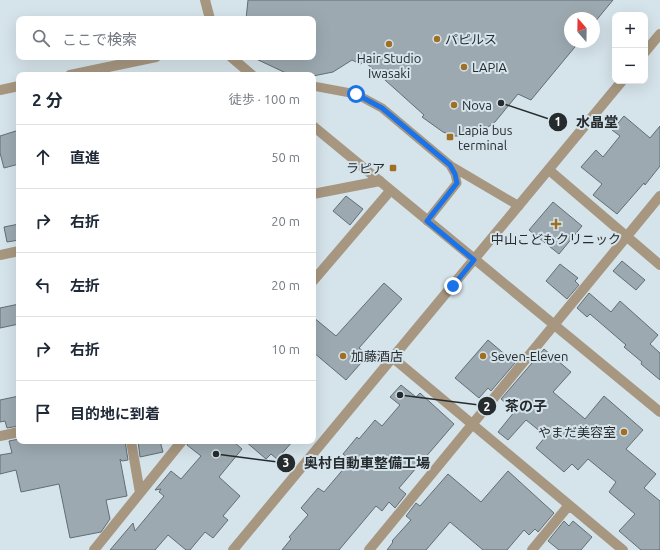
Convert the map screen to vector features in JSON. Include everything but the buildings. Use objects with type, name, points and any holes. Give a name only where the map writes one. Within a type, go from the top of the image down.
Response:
[{"type":"street","points":[[205,0],[209,16]]},
{"type":"street","points":[[648,48],[660,34]]},
{"type":"street","points":[[84,72],[142,60]]},
{"type":"street","points":[[234,60],[248,72]]},
{"type":"street","points":[[233,550],[620,84]]},
{"type":"street","points":[[0,90],[16,87]]},
{"type":"street","points":[[316,129],[660,412]]},
{"type":"street","points":[[549,170],[660,264]]},
{"type":"street","points":[[316,193],[380,182]]},
{"type":"street","points":[[316,277],[390,190]]},
{"type":"street","points":[[369,550],[660,196]]},
{"type":"street","points":[[0,255],[16,252]]},
{"type":"street","points":[[393,358],[623,550]]},
{"type":"street","points":[[0,436],[16,433]]},
{"type":"street","points":[[132,444],[140,493]]},
{"type":"street","points":[[94,550],[180,444]]},
{"type":"street","points":[[532,550],[568,505]]},
{"type":"lane","points":[[316,87],[356,94],[382,108],[450,165],[519,206]]},
{"type":"lane","points":[[427,221],[457,183],[455,174],[450,165]]},
{"type":"place","name":"パピルス","points":[[437,39]]},
{"type":"place","name":"Hair Studio Iwasaki","points":[[389,44]]},
{"type":"place","name":"LAPIA","points":[[464,67]]},
{"type":"place","name":"水晶堂","points":[[501,103]]},
{"type":"place","name":"Nova","points":[[454,105]]},
{"type":"place","name":"Lapia bus terminal","points":[[450,137]]},
{"type":"place","name":"ラピア","points":[[393,168]]},
{"type":"place","name":"中山こどもクリニック","points":[[556,224]]},
{"type":"place","name":"加藤酒店","points":[[343,356]]},
{"type":"place","name":"Seven-Eleven","points":[[483,356]]},
{"type":"place","name":"茶の子","points":[[400,395]]},
{"type":"place","name":"やまだ美容室","points":[[624,432]]},
{"type":"place","name":"奥村自動車整備工場","points":[[216,454]]},
{"type":"route","points":[[356,94],[382,108],[450,165],[455,174],[457,183],[427,221],[474,260],[453,286]]}]
